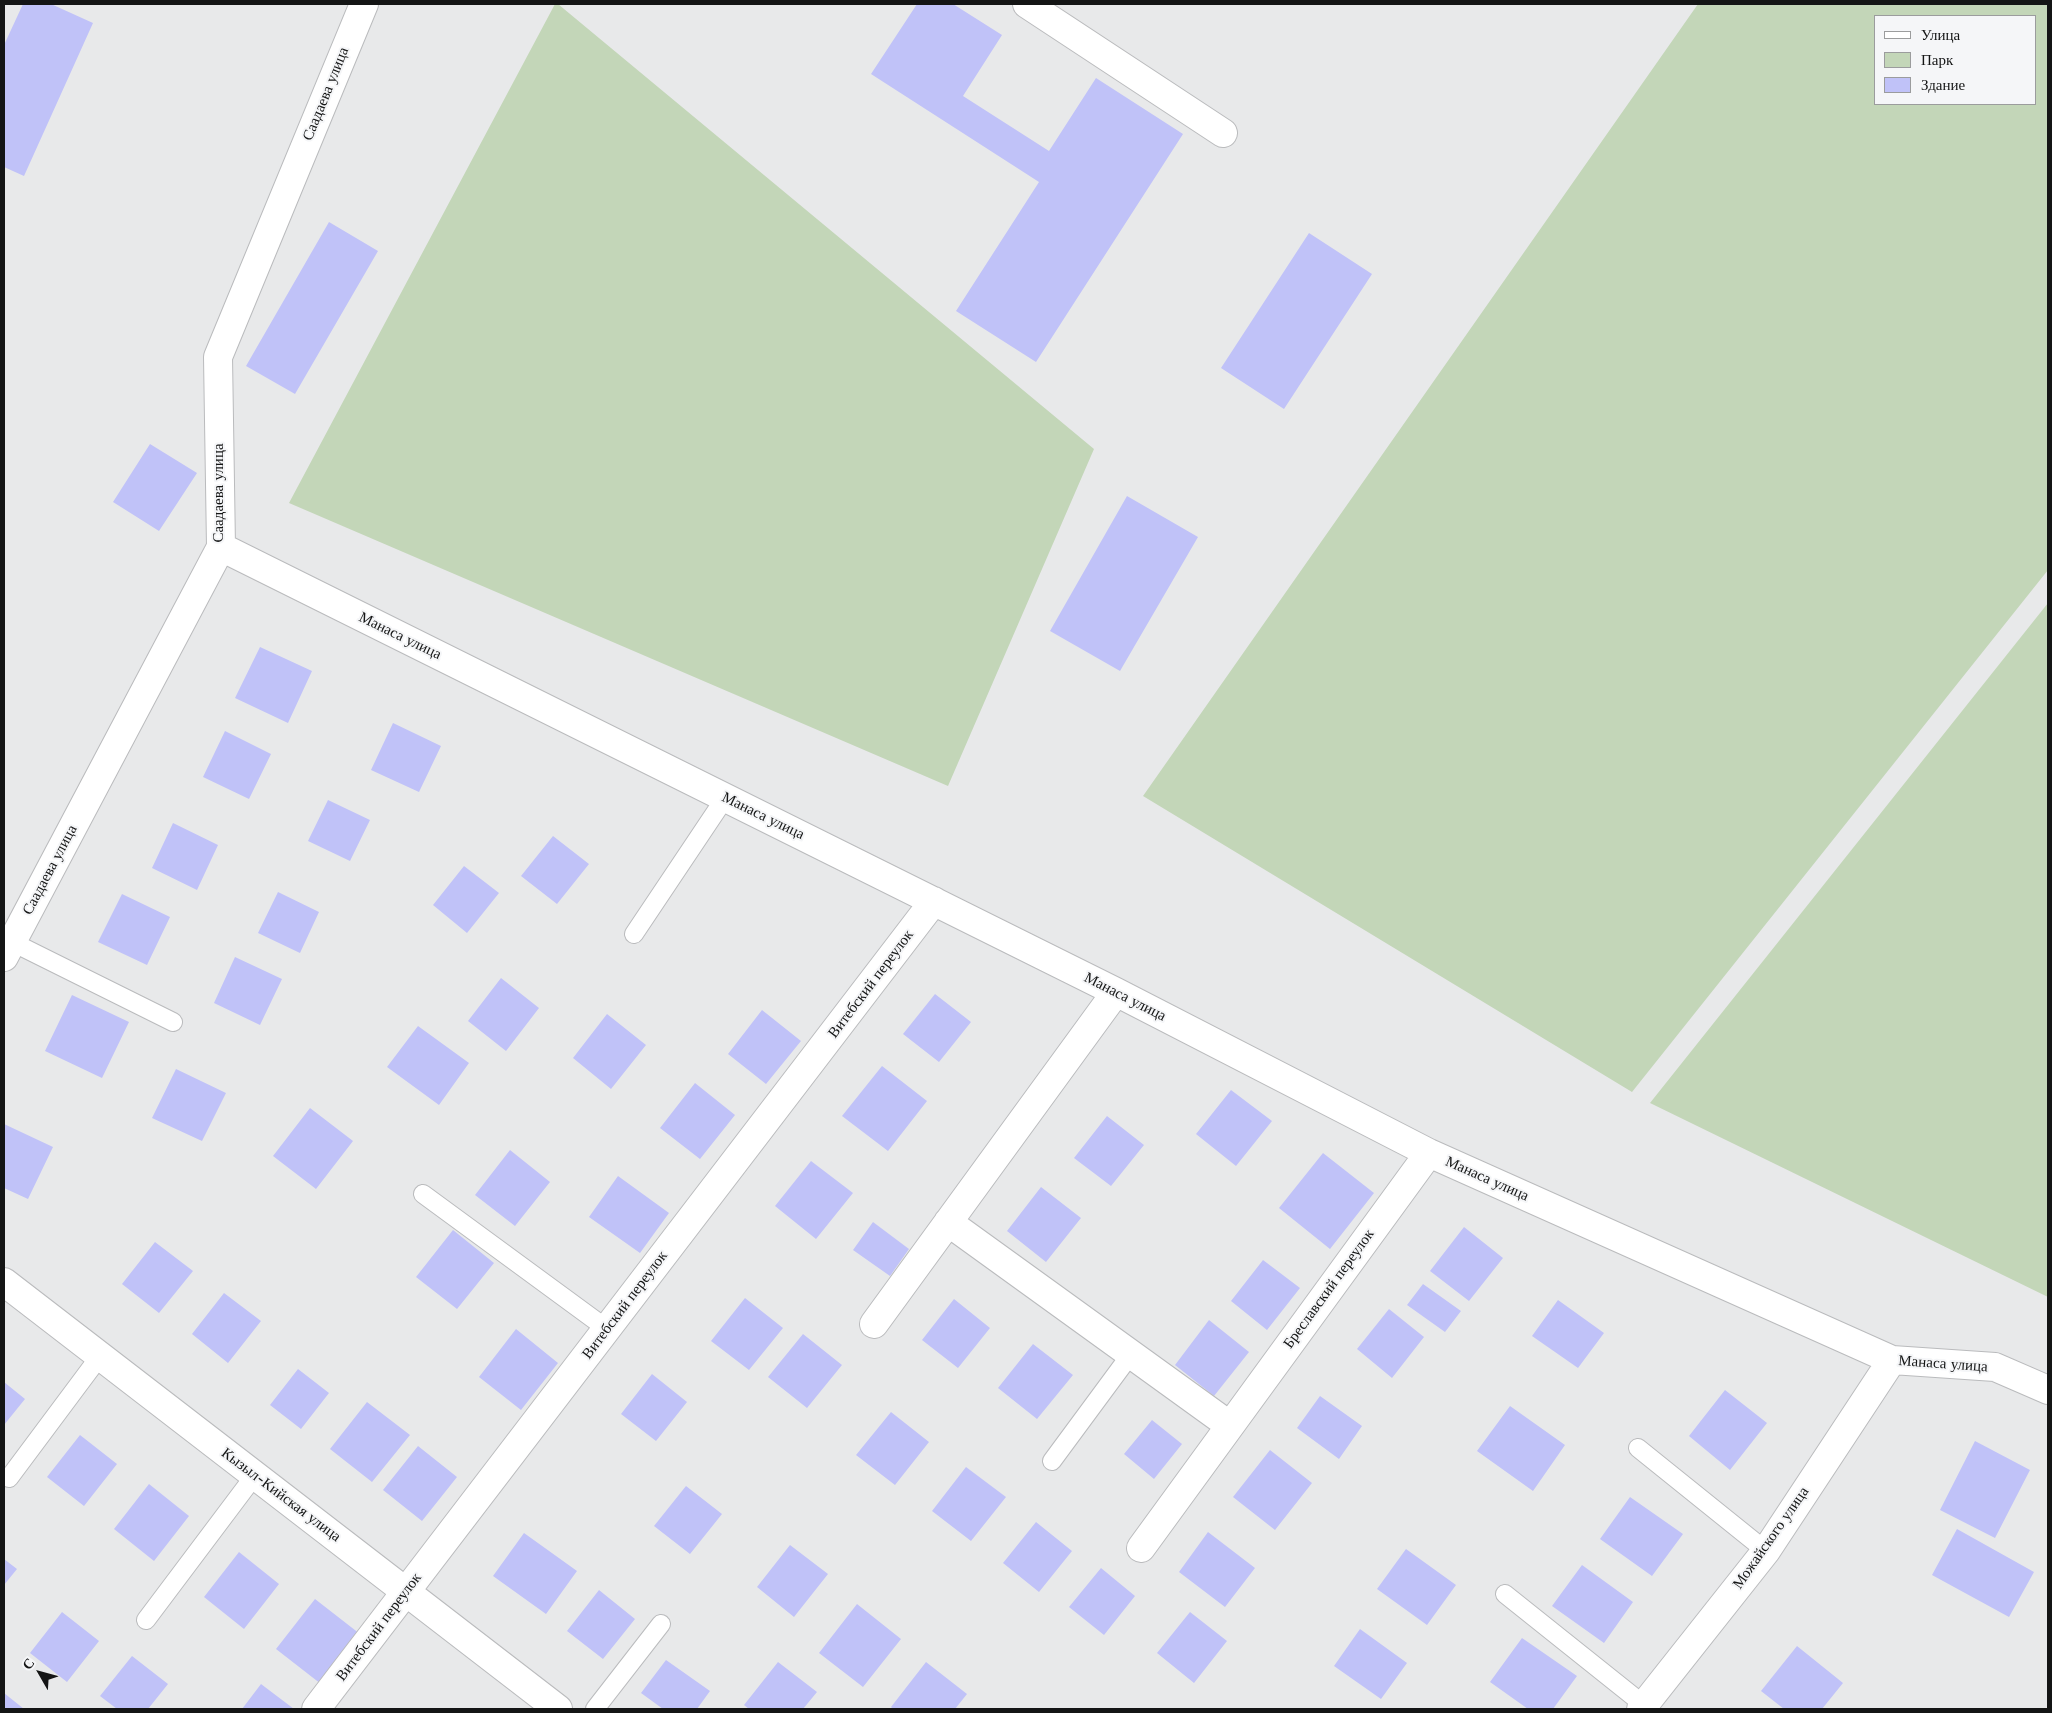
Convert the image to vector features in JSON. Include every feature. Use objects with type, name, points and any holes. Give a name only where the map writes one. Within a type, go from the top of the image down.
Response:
[{"type":"street","name":"Саадаева улица","points":[[8,949],[221,546],[218,357],[364,4]]},
{"type":"street","points":[[1027,4],[1223,133]]},
{"type":"street","name":"Манаса улица","points":[[221,546],[1116,992],[1429,1153],[1892,1360],[1995,1367],[2048,1390]]},
{"type":"street","name":"Витебский переулок","points":[[316,1709],[934,901]]},
{"type":"street","points":[[874,1324],[1116,992]]},
{"type":"street","name":"Бреславский переулок","points":[[1140,1548],[1429,1153]]},
{"type":"street","points":[[948,1222],[1229,1425]]},
{"type":"street","name":"Кызыл-Кийская улица","points":[[4,1282],[558,1709]]},
{"type":"street","name":"Можайского улица","points":[[1642,1707],[1766,1551],[1892,1360]]},
{"type":"lane","points":[[634,934],[725,798]]},
{"type":"lane","points":[[8,949],[173,1022]]},
{"type":"lane","points":[[423,1194],[607,1329]]},
{"type":"lane","points":[[1052,1461],[1131,1354]]},
{"type":"lane","points":[[9,1478],[100,1356]]},
{"type":"lane","points":[[1638,1448],[1766,1551]]},
{"type":"lane","points":[[146,1620],[256,1475]]},
{"type":"lane","points":[[1506,1594],[1642,1707]]},
{"type":"lane","points":[[595,1709],[661,1624]]},
{"type":"green space","points":[[555,4],[558,4],[1094,449],[948,786],[289,503]]},
{"type":"green space","points":[[1698,4],[2048,4],[2048,570],[1632,1092],[1143,796]]},
{"type":"green space","points":[[2048,603],[2048,1297],[1650,1103]]},
{"type":"building","points":[[23,4],[51,4],[93,23],[24,176],[4,167],[4,45]]},
{"type":"building","points":[[917,4],[953,4],[1002,35],[963,96],[1049,151],[1096,78],[1183,134],[1036,362],[956,311],[1039,182],[871,74]]},
{"type":"building","points":[[329,222],[378,251],[295,394],[246,366]]},
{"type":"building","points":[[1309,233],[1372,274],[1284,409],[1221,368]]},
{"type":"building","points":[[150,444],[197,473],[159,531],[113,502]]},
{"type":"building","points":[[1127,496],[1198,537],[1120,671],[1050,631]]},
{"type":"building","points":[[260,647],[312,671],[288,723],[235,698]]},
{"type":"building","points":[[393,723],[441,746],[419,792],[371,770]]},
{"type":"building","points":[[225,731],[271,754],[249,799],[203,777]]},
{"type":"building","points":[[328,800],[370,820],[350,861],[308,841]]},
{"type":"building","points":[[173,823],[218,845],[197,890],[152,868]]},
{"type":"building","points":[[553,836],[589,864],[557,904],[521,876]]},
{"type":"building","points":[[464,866],[499,893],[467,933],[433,905]]},
{"type":"building","points":[[278,892],[319,912],[300,953],[258,933]]},
{"type":"building","points":[[122,894],[170,917],[147,965],[98,942]]},
{"type":"building","points":[[235,957],[282,979],[260,1025],[214,1003]]},
{"type":"building","points":[[501,978],[539,1008],[506,1051],[468,1021]]},
{"type":"building","points":[[935,994],[971,1022],[939,1062],[903,1034]]},
{"type":"building","points":[[72,995],[129,1022],[102,1078],[45,1051]]},
{"type":"building","points":[[762,1010],[801,1041],[766,1084],[728,1054]]},
{"type":"building","points":[[607,1014],[646,1045],[611,1089],[573,1058]]},
{"type":"building","points":[[418,1026],[469,1063],[439,1105],[387,1067]]},
{"type":"building","points":[[882,1066],[927,1101],[888,1151],[842,1116]]},
{"type":"building","points":[[176,1069],[226,1093],[202,1141],[152,1118]]},
{"type":"building","points":[[695,1083],[735,1115],[700,1159],[660,1128]]},
{"type":"building","points":[[1231,1090],[1272,1121],[1236,1166],[1196,1134]]},
{"type":"building","points":[[310,1108],[353,1141],[316,1189],[273,1156]]},
{"type":"building","points":[[1107,1116],[1144,1145],[1111,1186],[1074,1158]]},
{"type":"building","points":[[4,1124],[53,1147],[28,1199],[4,1188]]},
{"type":"building","points":[[510,1150],[550,1182],[515,1226],[475,1195]]},
{"type":"building","points":[[1323,1153],[1374,1193],[1330,1249],[1279,1208]]},
{"type":"building","points":[[811,1161],[853,1193],[816,1239],[775,1206]]},
{"type":"building","points":[[618,1176],[669,1213],[640,1253],[589,1217]]},
{"type":"building","points":[[1041,1187],[1081,1218],[1046,1262],[1007,1231]]},
{"type":"building","points":[[873,1222],[909,1249],[890,1276],[853,1250]]},
{"type":"building","points":[[1464,1227],[1503,1258],[1469,1301],[1430,1271]]},
{"type":"building","points":[[453,1230],[494,1263],[457,1309],[416,1277]]},
{"type":"building","points":[[155,1242],[193,1271],[159,1313],[122,1284]]},
{"type":"building","points":[[1263,1260],[1300,1288],[1267,1330],[1231,1301]]},
{"type":"building","points":[[1423,1284],[1461,1311],[1445,1332],[1407,1305]]},
{"type":"building","points":[[224,1293],[261,1321],[228,1363],[192,1334]]},
{"type":"building","points":[[745,1298],[783,1328],[749,1370],[711,1341]]},
{"type":"building","points":[[954,1299],[990,1328],[958,1368],[922,1340]]},
{"type":"building","points":[[1558,1300],[1604,1333],[1578,1368],[1532,1336]]},
{"type":"building","points":[[1389,1309],[1424,1337],[1392,1378],[1357,1349]]},
{"type":"building","points":[[1209,1320],[1249,1352],[1214,1396],[1175,1365]]},
{"type":"building","points":[[516,1329],[558,1363],[521,1410],[479,1377]]},
{"type":"building","points":[[803,1334],[842,1365],[807,1408],[768,1377]]},
{"type":"building","points":[[1033,1344],[1073,1375],[1037,1419],[998,1388]]},
{"type":"building","points":[[298,1369],[329,1393],[301,1429],[270,1405]]},
{"type":"building","points":[[652,1374],[687,1402],[656,1441],[621,1414]]},
{"type":"building","points":[[4,1382],[25,1399],[4,1425]]},
{"type":"building","points":[[1725,1390],[1767,1423],[1730,1470],[1689,1436]]},
{"type":"building","points":[[1320,1396],[1362,1426],[1339,1459],[1297,1428]]},
{"type":"building","points":[[367,1402],[410,1435],[372,1482],[330,1449]]},
{"type":"building","points":[[1510,1406],[1565,1445],[1533,1491],[1477,1451]]},
{"type":"building","points":[[891,1412],[929,1442],[895,1485],[856,1455]]},
{"type":"building","points":[[1152,1420],[1182,1444],[1154,1479],[1124,1454]]},
{"type":"building","points":[[80,1435],[117,1464],[84,1506],[47,1477]]},
{"type":"building","points":[[1975,1441],[2030,1470],[1995,1538],[1940,1510]]},
{"type":"building","points":[[418,1446],[457,1477],[422,1521],[383,1490]]},
{"type":"building","points":[[1270,1450],[1312,1483],[1275,1530],[1233,1497]]},
{"type":"building","points":[[966,1467],[1006,1497],[971,1541],[932,1511]]},
{"type":"building","points":[[149,1484],[189,1516],[154,1561],[114,1529]]},
{"type":"building","points":[[686,1486],[722,1514],[690,1554],[654,1526]]},
{"type":"building","points":[[1630,1497],[1683,1534],[1652,1576],[1600,1539]]},
{"type":"building","points":[[1036,1522],[1072,1551],[1039,1592],[1003,1563]]},
{"type":"building","points":[[1957,1529],[2034,1572],[2009,1617],[1932,1575]]},
{"type":"building","points":[[1208,1532],[1255,1568],[1225,1607],[1179,1572]]},
{"type":"building","points":[[524,1533],[577,1571],[546,1614],[493,1576]]},
{"type":"building","points":[[790,1545],[828,1574],[794,1617],[757,1587]]},
{"type":"building","points":[[1406,1549],[1456,1585],[1427,1625],[1377,1589]]},
{"type":"building","points":[[239,1552],[279,1584],[244,1629],[204,1597]]},
{"type":"building","points":[[4,1559],[17,1569],[4,1585]]},
{"type":"building","points":[[1582,1565],[1633,1602],[1604,1643],[1552,1606]]},
{"type":"building","points":[[1101,1568],[1135,1596],[1104,1635],[1069,1607]]},
{"type":"building","points":[[599,1590],[635,1619],[603,1659],[567,1631]]},
{"type":"building","points":[[315,1599],[360,1634],[321,1684],[276,1649]]},
{"type":"building","points":[[857,1604],[901,1639],[863,1687],[819,1653]]},
{"type":"building","points":[[62,1612],[99,1641],[67,1682],[30,1653]]},
{"type":"building","points":[[1190,1612],[1227,1641],[1194,1683],[1157,1653]]},
{"type":"building","points":[[1360,1629],[1407,1663],[1381,1699],[1334,1666]]},
{"type":"building","points":[[1522,1638],[1577,1676],[1553,1709],[1528,1709],[1490,1682]]},
{"type":"building","points":[[1797,1646],[1843,1683],[1822,1709],[1784,1709],[1761,1691]]},
{"type":"building","points":[[132,1656],[168,1684],[148,1709],[117,1709],[100,1696]]},
{"type":"building","points":[[666,1660],[710,1691],[697,1709],[663,1709],[641,1693]]},
{"type":"building","points":[[778,1662],[817,1692],[803,1709],[749,1709],[744,1705]]},
{"type":"building","points":[[926,1662],[967,1694],[955,1709],[893,1709],[891,1707]]},
{"type":"building","points":[[261,1684],[294,1709],[242,1709]]},
{"type":"building","points":[[4,1693],[24,1709],[4,1709]]}]
